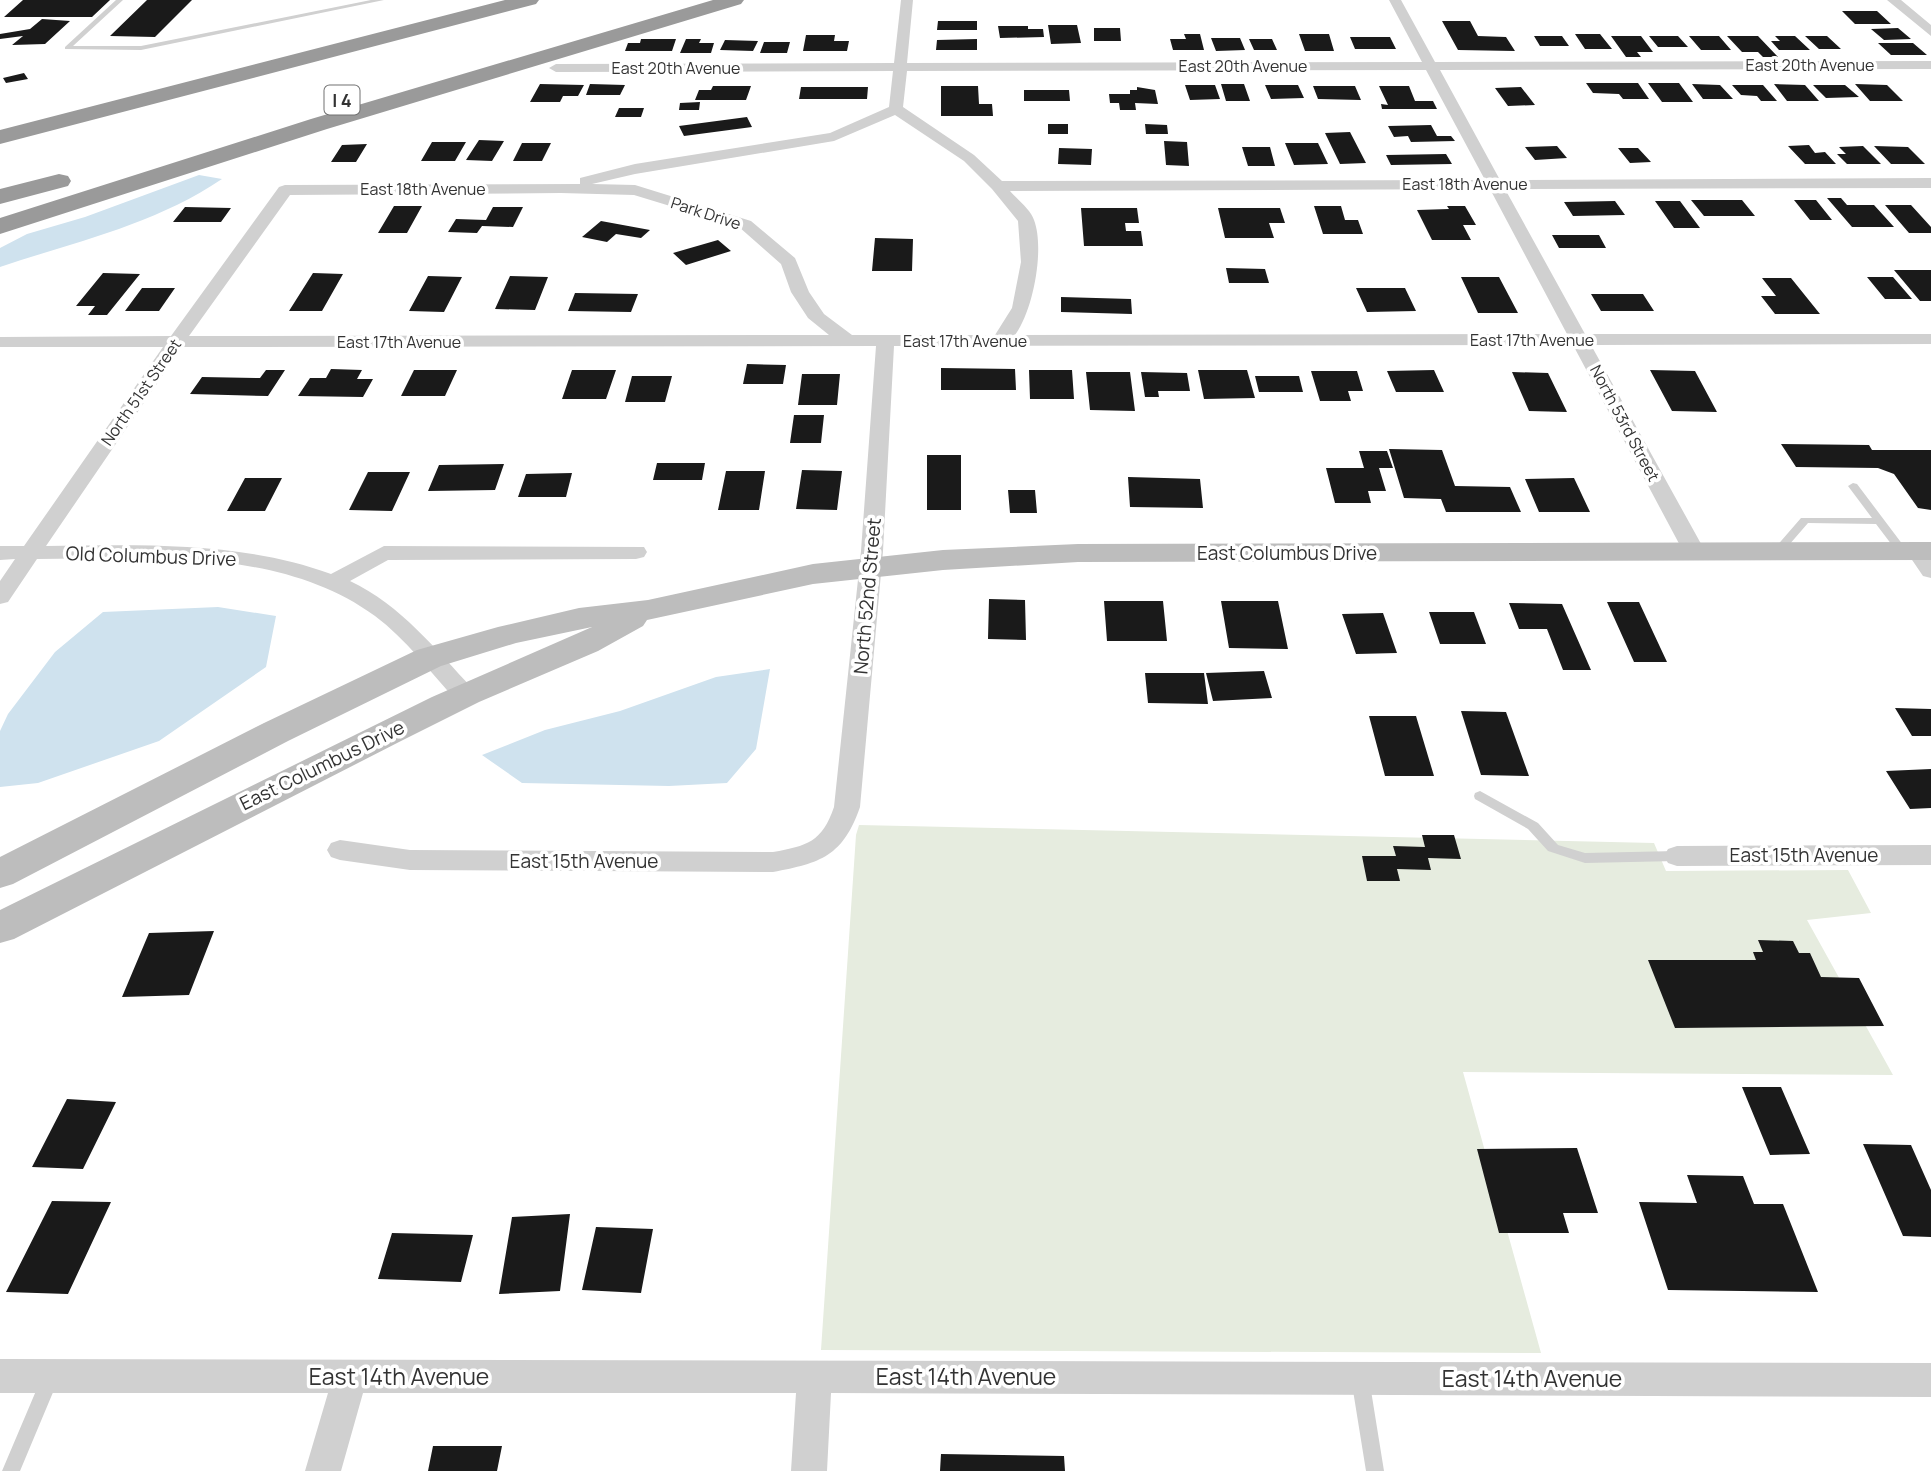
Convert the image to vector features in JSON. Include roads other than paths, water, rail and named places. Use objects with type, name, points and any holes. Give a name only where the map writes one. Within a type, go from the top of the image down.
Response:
[{"type":"highway","points":[[0,136],[529,0]]},
{"type":"highway","name":"I 4","points":[[144,157],[684,0]]},
{"type":"highway","points":[[0,226],[319,124],[734,0]]},
{"type":"highway","points":[[251,47],[403,9]]},
{"type":"highway","points":[[0,197],[78,175]]},
{"type":"main road","name":"East Columbus Drive","points":[[0,874],[276,732],[429,658],[510,634],[579,618],[648,610],[752,585],[870,567],[1019,555],[1778,551],[1920,556]]},
{"type":"main road","name":"East Columbus Drive","points":[[0,928],[247,801],[465,695],[603,636],[648,610]]},
{"type":"street","points":[[896,109],[907,0]]},
{"type":"street","name":"North 53rd Street","points":[[1395,0],[1694,551]]},
{"type":"street","points":[[1893,0],[1931,32]]},
{"type":"street","name":"East 20th Avenue","points":[[556,68],[1931,65]]},
{"type":"street","points":[[561,188],[635,169],[834,137],[896,109]]},
{"type":"street","points":[[896,109],[969,158],[998,186],[1026,220],[1029,262],[1021,308],[1000,341]]},
{"type":"street","points":[[635,169],[635,191]]},
{"type":"street","name":"East 18th Avenue","points":[[998,186],[1931,183]]},
{"type":"street","name":"East 18th Avenue","points":[[285,190],[561,188]]},
{"type":"street","name":"Park Drive","points":[[561,188],[635,191],[745,223],[789,262],[800,292],[817,318],[848,341]]},
{"type":"street","name":"North 51st Street","points":[[3,589],[285,190]]},
{"type":"street","name":"East 17th Avenue","points":[[0,342],[1931,339]]},
{"type":"street","name":"North 52nd Street","points":[[826,845],[840,832],[847,807],[870,567],[885,341]]},
{"type":"street","points":[[335,581],[384,553],[636,552]]},
{"type":"street","name":"Old Columbus Drive","points":[[0,553],[205,554],[259,561],[335,581],[383,610],[465,695]]},
{"type":"street","name":"East 15th Avenue","points":[[340,850],[410,860],[773,862],[804,856],[826,845]]},
{"type":"street","name":"East 15th Avenue","points":[[1677,856],[1931,855]]},
{"type":"street","name":"East 14th Avenue","points":[[0,1376],[1931,1380]]},
{"type":"street","points":[[323,1471],[350,1376]]},
{"type":"street","points":[[809,1471],[816,1376]]},
{"type":"lane","points":[[121,0],[67,48],[141,48],[380,0]]},
{"type":"lane","points":[[1853,486],[1878,521],[1920,556]]},
{"type":"lane","points":[[1778,551],[1805,520],[1878,521]]},
{"type":"lane","points":[[1480,796],[1533,826],[1553,848],[1586,858],[1677,856]]},
{"type":"lane","points":[[11,1471],[51,1376]]},
{"type":"lane","points":[[1360,1378],[1375,1471]]},
{"type":"water","points":[[199,175],[222,179],[196,195],[142,220],[0,267],[0,248],[27,234],[85,217]]},
{"type":"water","points":[[218,607],[276,616],[266,667],[159,741],[38,783],[0,787],[0,731],[8,714],[55,652],[103,612]]},
{"type":"water","points":[[770,669],[756,749],[727,783],[669,786],[522,783],[482,755],[545,730],[620,711],[716,677]]}]
